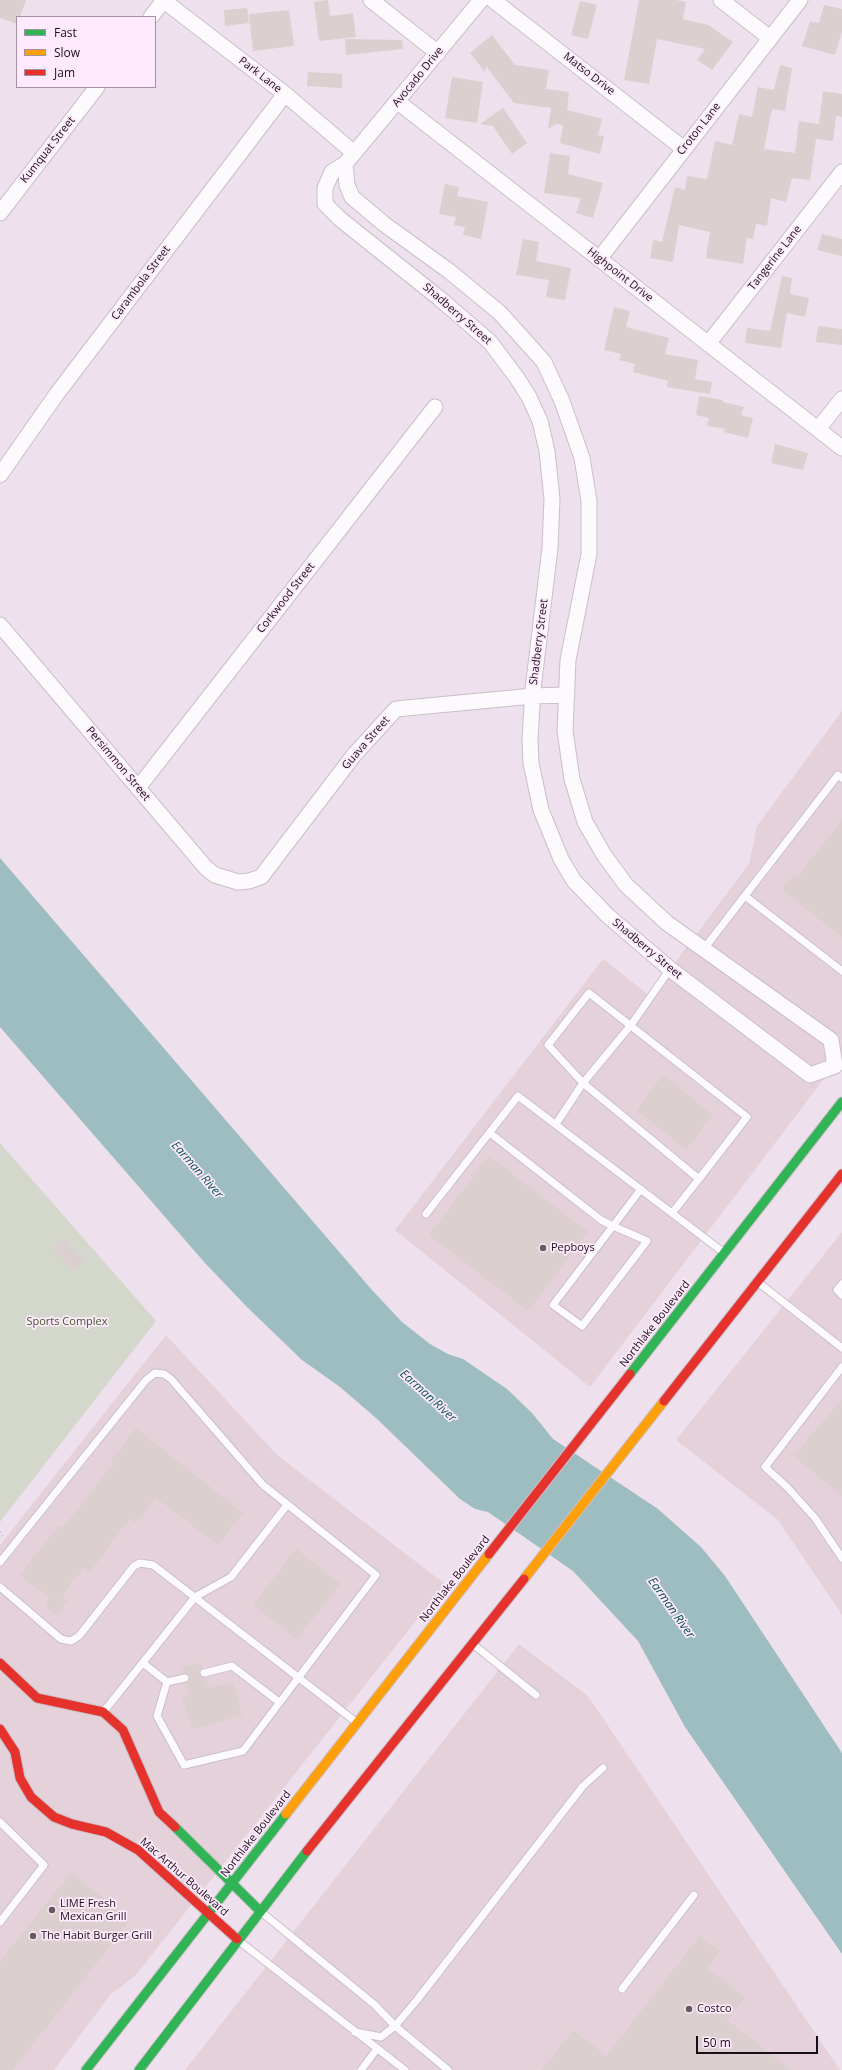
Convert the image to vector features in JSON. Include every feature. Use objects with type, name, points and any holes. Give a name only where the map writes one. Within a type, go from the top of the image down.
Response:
[{"type":"main road","name":"Northlake Boulevard","points":[[86,2070],[358,1724],[842,1102]]},
{"type":"main road","points":[[139,2070],[259,1910],[540,1558],[842,1174]]},
{"type":"main road","points":[[0,1663],[37,1698],[103,1712],[123,1730],[159,1812],[259,1910]]},
{"type":"main road","name":"Mac Arthur Boulevard","points":[[0,1729],[6,1736],[15,1752],[20,1778],[31,1797],[54,1817],[72,1824],[106,1832],[138,1850],[237,1939]]},
{"type":"street","points":[[152,16],[164,0]]},
{"type":"street","name":"Park Lane","points":[[164,0],[285,94],[350,158]]},
{"type":"street","points":[[371,0],[438,53]]},
{"type":"street","name":"Avocado Drive","points":[[350,158],[398,102],[481,0]]},
{"type":"street","name":"Matso Drive","points":[[493,0],[684,149]]},
{"type":"street","points":[[721,0],[770,38]]},
{"type":"street","name":"Croton Lane","points":[[598,259],[800,0]]},
{"type":"street","name":"Kumquat Street","points":[[0,213],[96,88]]},
{"type":"street","name":"Carambola Street","points":[[0,475],[56,395],[285,94]]},
{"type":"street","name":"Highpoint Drive","points":[[398,102],[842,448]]},
{"type":"street","name":"Shadberry Street","points":[[350,158],[347,185],[352,196],[384,224],[448,271],[500,312],[544,362],[562,401],[582,458],[589,501],[589,554],[568,660],[565,731],[572,779],[585,822],[604,856],[626,885],[667,923],[831,1040],[838,1068],[810,1075],[670,969],[608,916],[574,881],[561,859],[541,810],[532,763],[530,739],[533,696],[550,548],[552,499],[547,452],[540,421],[529,397],[517,378],[490,342],[439,298],[340,219],[325,204],[325,188],[332,172],[350,158]]},
{"type":"street","name":"Tangerine Lane","points":[[708,344],[842,172]]},
{"type":"street","points":[[818,429],[842,398]]},
{"type":"street","name":"Corkwood Street","points":[[138,788],[435,407]]},
{"type":"street","name":"Persimmon Street","points":[[0,625],[206,868],[215,875],[226,880],[249,881]]},
{"type":"street","name":"Guava Street","points":[[249,881],[261,877],[354,755],[396,709],[533,696],[567,696]]},
{"type":"lane","points":[[703,950],[838,775],[842,778]]},
{"type":"lane","points":[[745,896],[842,971]]},
{"type":"lane","points":[[556,1124],[583,1083],[631,1025],[670,969]]},
{"type":"lane","points":[[672,1213],[699,1179],[747,1117],[589,993],[548,1045],[583,1083],[699,1179]]},
{"type":"lane","points":[[426,1214],[518,1096],[725,1253]]},
{"type":"lane","points":[[490,1133],[601,1220],[613,1226],[646,1240],[582,1326],[553,1305],[613,1226],[641,1189]]},
{"type":"lane","points":[[757,1282],[842,1348]]},
{"type":"lane","points":[[842,1284],[837,1290],[842,1294]]},
{"type":"lane","points":[[842,1367],[765,1467],[787,1487],[815,1518],[842,1558]]},
{"type":"lane","points":[[0,1562],[146,1380],[156,1373],[164,1374],[171,1378],[263,1485],[376,1575],[243,1751],[184,1765],[157,1716],[167,1682]]},
{"type":"lane","points":[[103,1712],[195,1597],[231,1577],[287,1505]]},
{"type":"lane","points":[[0,1587],[61,1639],[70,1640],[79,1636],[130,1570],[140,1563],[153,1565],[358,1724]]},
{"type":"lane","points":[[472,1643],[536,1695]]},
{"type":"lane","points":[[143,1663],[167,1682]]},
{"type":"lane","points":[[204,1673],[232,1666],[279,1702]]},
{"type":"lane","points":[[167,1682],[185,1678]]},
{"type":"lane","points":[[355,2032],[381,2037],[395,2026],[417,2000],[583,1786],[603,1768]]},
{"type":"lane","points":[[0,1822],[44,1865],[0,1922]]},
{"type":"lane","points":[[622,1989],[694,1895]]},
{"type":"lane","points":[[259,1910],[375,2005],[395,2026],[448,2070]]},
{"type":"lane","points":[[237,1939],[405,2070]]},
{"type":"lane","points":[[361,2070],[377,2049]]},
{"type":"path","points":[[0,1532],[3,1537]]},
{"type":"shaded area","points":[[842,711],[842,1055],[590,1387],[395,1230],[603,959],[650,996],[749,864],[757,826]]},
{"type":"shaded area","points":[[842,1232],[842,1615],[778,1520],[676,1440]]},
{"type":"shaded area","points":[[166,1335],[277,1455],[445,1584],[135,1976],[111,1994],[54,2070],[0,2070],[0,1545]]},
{"type":"shaded area","points":[[519,1644],[588,1696],[840,2070],[185,2070]]},
{"type":"green space","name":"Sports Complex","points":[[0,1143],[156,1321],[0,1522]]},
{"type":"water","name":"Earman River","points":[[0,858],[372,1290],[402,1322],[430,1344],[448,1354],[463,1359],[507,1389],[532,1413],[553,1439],[658,1509],[701,1547],[725,1576],[842,1753],[842,1954],[685,1727],[638,1641],[573,1571],[488,1512],[475,1509],[460,1499],[376,1418],[340,1387],[302,1360],[247,1307],[205,1263],[0,1027]]},
{"type":"building","points":[[0,0],[26,0],[20,16],[16,16],[16,24],[0,18]]},
{"type":"building","points":[[328,0],[330,16],[353,13],[356,37],[319,41],[314,2]]},
{"type":"building","points":[[639,0],[676,0],[686,2],[683,19],[708,25],[733,42],[712,70],[697,60],[705,49],[657,39],[649,84],[624,80]]},
{"type":"building","points":[[580,1],[597,5],[588,39],[571,35]]},
{"type":"building","points":[[824,5],[842,9],[842,32],[835,55],[802,46],[810,21],[819,23]]},
{"type":"building","points":[[247,8],[249,23],[225,26],[224,10]]},
{"type":"building","points":[[289,10],[294,46],[253,51],[249,14]]},
{"type":"building","points":[[492,35],[515,65],[549,70],[546,89],[569,92],[567,110],[602,119],[598,135],[604,136],[600,154],[560,143],[563,125],[556,124],[548,129],[551,108],[514,103],[486,66],[485,72],[470,53]]},
{"type":"building","points":[[345,39],[402,40],[403,49],[346,55]]},
{"type":"building","points":[[780,65],[792,68],[785,111],[772,109],[764,149],[795,153],[799,121],[819,124],[823,91],[842,94],[842,117],[836,116],[833,141],[816,139],[810,180],[792,178],[786,202],[771,198],[767,226],[756,224],[753,239],[747,238],[743,264],[706,258],[710,232],[679,225],[673,262],[650,258],[653,240],[662,242],[675,187],[685,190],[687,176],[707,179],[715,141],[732,145],[739,114],[752,117],[758,87],[774,90]]},
{"type":"building","points":[[308,72],[342,74],[342,88],[307,86]]},
{"type":"building","points":[[452,77],[483,82],[477,123],[445,118]]},
{"type":"building","points":[[503,108],[527,143],[512,154],[493,126],[480,124]]},
{"type":"building","points":[[550,153],[570,156],[568,174],[603,183],[593,218],[576,213],[581,198],[544,193]]},
{"type":"building","points":[[445,184],[459,187],[457,196],[488,202],[481,239],[463,235],[465,227],[454,225],[456,217],[439,214]]},
{"type":"building","points":[[822,234],[842,239],[842,256],[817,250]]},
{"type":"building","points":[[523,239],[539,242],[536,261],[571,268],[565,300],[546,297],[549,280],[516,275]]},
{"type":"building","points":[[782,276],[792,278],[790,294],[809,298],[805,317],[787,313],[781,348],[745,343],[747,328],[770,331]]},
{"type":"building","points":[[614,307],[630,311],[626,327],[669,338],[665,354],[698,360],[695,379],[712,382],[710,394],[667,387],[668,381],[633,372],[635,364],[619,360],[621,354],[604,350]]},
{"type":"building","points":[[818,326],[842,329],[842,345],[816,342]]},
{"type":"building","points":[[699,396],[723,400],[723,402],[744,407],[741,415],[753,418],[748,438],[724,432],[725,429],[707,426],[709,418],[696,415]]},
{"type":"building","points":[[775,444],[808,453],[803,470],[771,463]]},
{"type":"building","points":[[842,820],[842,937],[782,890],[795,874],[798,876]]},
{"type":"building","points":[[663,1075],[713,1115],[686,1149],[636,1110]]},
{"type":"building","points":[[489,1156],[588,1232],[528,1311],[429,1235]]},
{"type":"building","points":[[63,1238],[84,1261],[73,1271],[52,1249]]},
{"type":"building","points":[[842,1399],[842,1496],[794,1456]]},
{"type":"building","points":[[136,1428],[243,1513],[218,1545],[155,1497],[136,1523],[130,1518],[89,1573],[83,1568],[62,1596],[68,1601],[57,1615],[44,1605],[49,1598],[20,1575],[59,1525],[63,1528],[113,1464],[110,1462]]},
{"type":"building","points":[[296,1549],[340,1584],[297,1639],[253,1605]]},
{"type":"building","points":[[201,1662],[203,1668],[199,1671],[199,1675],[205,1678],[209,1688],[233,1682],[242,1715],[192,1729],[182,1696],[190,1694],[187,1683],[190,1677],[188,1674],[184,1673],[182,1668]]},
{"type":"building","points":[[71,1873],[130,1920],[13,2070],[0,2070],[0,1961]]},
{"type":"building","name":"Costco","points":[[700,1936],[720,1951],[707,1968],[745,1997],[727,2020],[791,2070],[542,2070],[573,2030],[606,2056]]},
{"type":"traffic: fast","points":[[630,1374],[842,1102]]},
{"type":"traffic: fast","points":[[86,2070],[286,1814]]},
{"type":"traffic: fast","points":[[175,1827],[259,1910]]},
{"type":"traffic: fast","points":[[139,2070],[307,1851]]},
{"type":"traffic: slow","points":[[524,1579],[664,1401]]},
{"type":"traffic: slow","points":[[286,1814],[489,1554]]},
{"type":"traffic: jam","points":[[664,1401],[842,1174]]},
{"type":"traffic: jam","points":[[489,1554],[630,1374]]},
{"type":"traffic: jam","points":[[307,1851],[524,1579]]},
{"type":"traffic: jam","points":[[0,1663],[37,1698],[103,1712],[123,1730],[159,1812],[175,1827]]},
{"type":"traffic: jam","points":[[0,1729],[15,1752],[20,1778],[31,1797],[54,1817],[72,1824],[106,1832],[138,1850],[237,1939]]},
{"type":"place","name":"Pepboys","points":[[543,1248]]},
{"type":"place","name":"LIME Fresh Mexican Grill","points":[[52,1910]]},
{"type":"place","name":"The Habit Burger Grill","points":[[33,1936]]},
{"type":"place","name":"Costco","points":[[689,2009]]}]
